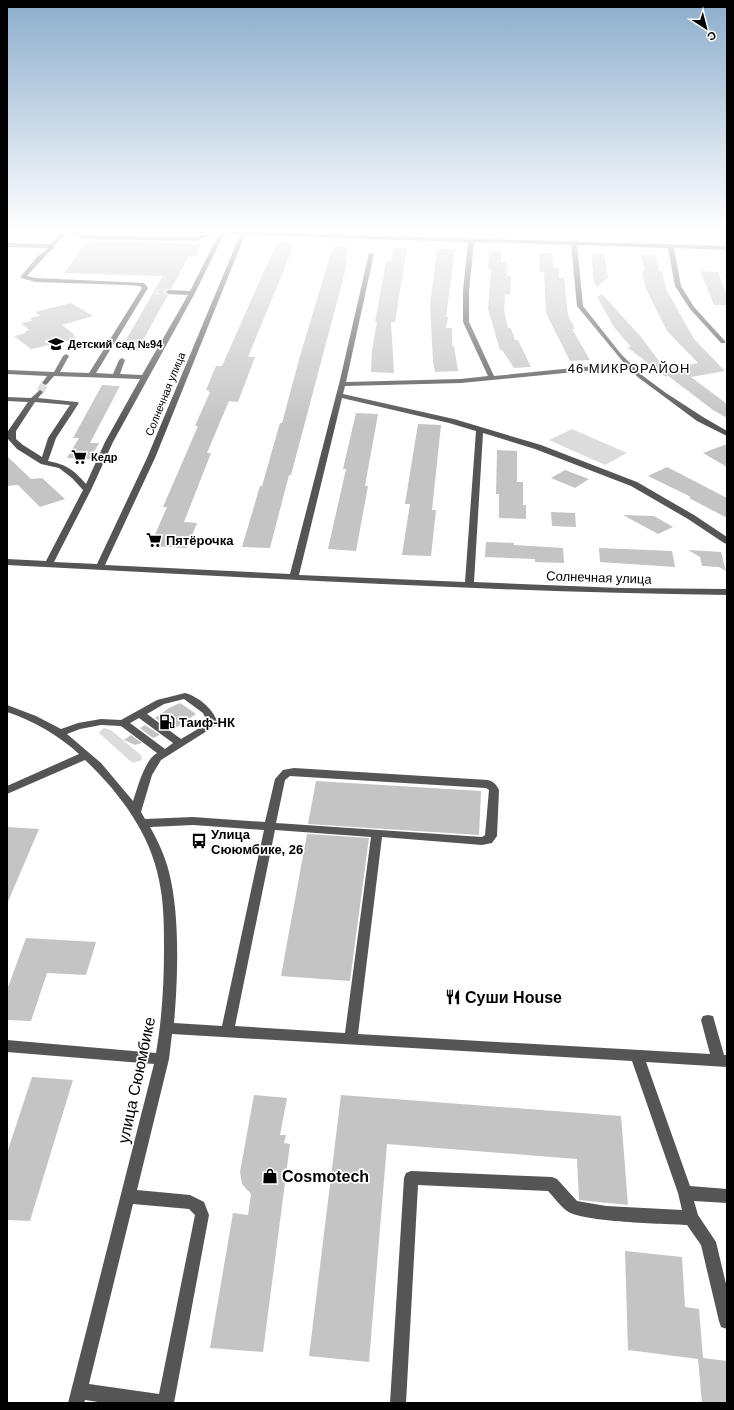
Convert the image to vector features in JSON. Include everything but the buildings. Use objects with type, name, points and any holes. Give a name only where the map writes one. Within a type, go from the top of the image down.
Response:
[{"type":"street","points":[[91,376],[144,294]]},
{"type":"street","points":[[49,563],[87,490],[109,442],[191,294]]},
{"type":"street","name":"Солнечная улица","points":[[100,566],[151,458],[218,294]]},
{"type":"street","points":[[294,577],[342,384],[361,294]]},
{"type":"street","points":[[466,294],[466,322],[492,378]]},
{"type":"street","points":[[579,294],[580,306],[619,355],[641,377],[700,419],[727,434]]},
{"type":"street","points":[[683,294],[692,308],[723,342]]},
{"type":"street","points":[[45,383],[54,374],[66,356]]},
{"type":"street","points":[[116,376],[122,360]]},
{"type":"street","points":[[342,384],[461,381],[629,365]]},
{"type":"street","points":[[7,372],[144,377]]},
{"type":"street","points":[[40,392],[12,431],[12,439],[20,447],[44,462],[62,466],[76,476],[87,490]]},
{"type":"street","points":[[339,395],[451,421],[538,447],[634,484],[691,517],[727,541]]},
{"type":"street","points":[[7,399],[75,403],[52,438],[44,462]]},
{"type":"street","points":[[469,584],[480,430]]},
{"type":"street","name":"Солнечная улица","points":[[7,562],[294,577],[628,591],[727,592]]},
{"type":"street","points":[[59,734],[78,726],[101,722],[123,723],[161,702],[185,696],[202,707],[212,716],[213,724],[161,756],[147,776],[139,818],[192,821],[270,826],[377,833],[482,841],[488,840],[491,836],[494,790],[492,786],[488,784],[294,772],[287,773],[280,779],[270,826],[227,1031]]},
{"type":"street","name":"улица Сююмбике","points":[[7,708],[40,722],[59,734],[86,755],[113,782],[139,818],[157,851],[164,871],[170,911],[171,979],[168,1028],[162,1059],[78,1397]]},
{"type":"street","points":[[140,714],[181,744]]},
{"type":"street","points":[[123,723],[161,756]]},
{"type":"street","points":[[7,790],[86,755]]},
{"type":"street","points":[[351,1039],[377,833]]},
{"type":"street","points":[[168,1028],[723,1061],[708,1020]]},
{"type":"street","points":[[7,1046],[162,1059]]},
{"type":"street","points":[[638,1056],[685,1193],[691,1218],[708,1242],[727,1321]]},
{"type":"street","points":[[398,1403],[411,1178],[552,1184],[573,1207],[606,1213],[691,1218]]},
{"type":"street","points":[[685,1193],[727,1196]]},
{"type":"street","points":[[78,1397],[165,1403],[202,1215],[198,1205],[190,1202],[127,1196]]},
{"type":"shaded area","points":[[572,429],[627,453],[605,465],[549,440]]},
{"type":"shaded area","points":[[105,728],[112,731],[141,755],[142,760],[133,763],[129,760],[99,733]]},
{"type":"tunnel","points":[[40,392],[45,383]]},
{"type":"place","name":"Детский сад №94","points":[[56,344]]},
{"type":"place","name":"Кедр","points":[[79,457]]},
{"type":"place","name":"Пятёрочка","points":[[154,540]]},
{"type":"place","name":"Таиф-НК","points":[[167,722]]},
{"type":"place","name":"Улица Сююмбике, 26","points":[[199,841]]},
{"type":"place","name":"Суши House","points":[[453,997]]},
{"type":"place","name":"Cosmotech","points":[[270,1176]]},
{"type":"district","name":"46 МИКРОРАЙОН","points":[[629,368]]}]
